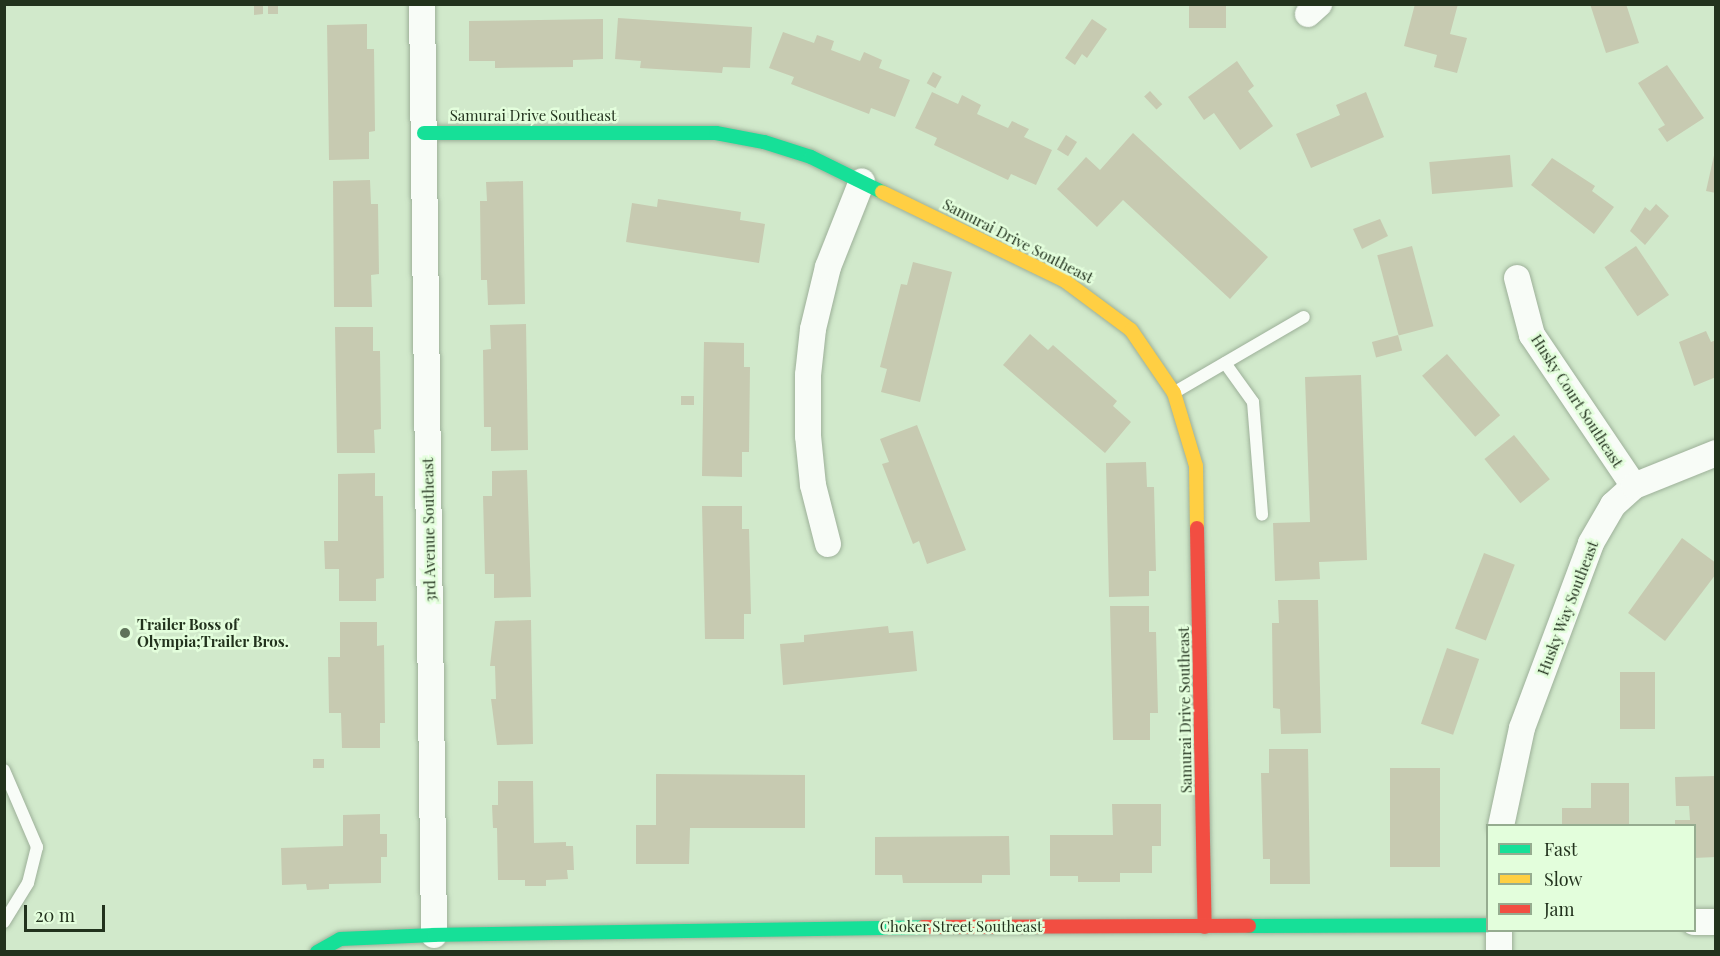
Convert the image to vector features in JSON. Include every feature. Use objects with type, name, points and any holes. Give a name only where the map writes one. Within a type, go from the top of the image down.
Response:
[{"type":"street","name":"3rd Avenue Southeast","points":[[422,4],[434,935]]},
{"type":"street","name":"Samurai Drive Southeast","points":[[424,133],[716,133],[764,142],[811,157],[862,181],[1086,294],[1131,330],[1174,393],[1191,441],[1198,491],[1205,927]]},
{"type":"street","points":[[828,544],[813,485],[808,436],[813,328],[828,267],[862,181]]},
{"type":"street","name":"Husky Court Southeast","points":[[1517,278],[1532,335],[1634,486]]},
{"type":"street","name":"Husky Way Southeast","points":[[1501,824],[1522,729],[1591,543],[1613,505],[1634,486],[1716,453]]},
{"type":"street","points":[[1696,922],[1716,922]]},
{"type":"street","name":"Choker Street Southeast","points":[[434,935],[832,927],[1486,926]]},
{"type":"street","points":[[1499,932],[1499,951]]},
{"type":"street","points":[[317,951],[340,939],[434,935]]},
{"type":"lane","points":[[1174,393],[1304,317]]},
{"type":"lane","points":[[1225,363],[1253,402],[1262,515]]},
{"type":"lane","points":[[4,770],[37,847],[28,883],[4,922]]},
{"type":"building","points":[[263,4],[263,14],[254,15],[254,5]]},
{"type":"building","points":[[268,4],[278,4],[278,14],[268,14]]},
{"type":"building","points":[[1189,4],[1226,4],[1226,28],[1189,28]]},
{"type":"building","points":[[1415,4],[1458,4],[1450,34],[1467,38],[1457,73],[1434,67],[1437,55],[1404,46]]},
{"type":"building","points":[[1590,4],[1626,4],[1639,43],[1606,53]]},
{"type":"building","points":[[618,18],[752,27],[750,68],[723,67],[722,73],[640,68],[641,61],[615,59]]},
{"type":"building","points":[[603,19],[603,59],[573,60],[573,67],[495,68],[495,61],[469,61],[469,21]]},
{"type":"building","points":[[1092,19],[1107,29],[1087,58],[1082,54],[1075,65],[1065,58]]},
{"type":"building","points":[[367,24],[367,49],[374,49],[375,131],[369,132],[369,159],[329,160],[327,25]]},
{"type":"building","points":[[783,32],[814,43],[817,35],[834,41],[831,50],[860,61],[864,52],[882,60],[879,68],[910,80],[895,117],[871,108],[869,114],[791,84],[794,77],[769,68]]},
{"type":"building","points":[[1237,61],[1254,86],[1248,91],[1273,126],[1240,150],[1214,113],[1204,120],[1188,97]]},
{"type":"building","points":[[1667,65],[1704,118],[1667,142],[1658,129],[1665,125],[1638,83]]},
{"type":"building","points":[[933,72],[942,77],[935,88],[927,83]]},
{"type":"building","points":[[1150,91],[1162,104],[1156,110],[1144,96]]},
{"type":"building","points":[[932,92],[958,104],[962,95],[981,105],[977,114],[1008,128],[1012,121],[1029,129],[1024,137],[1052,150],[1036,185],[1011,174],[1008,180],[934,145],[937,138],[915,128]]},
{"type":"building","points":[[1366,92],[1384,137],[1311,168],[1296,134],[1340,115],[1336,105]]},
{"type":"building","points":[[1133,133],[1268,257],[1230,299],[1123,200],[1097,227],[1057,189],[1086,157],[1100,170]]},
{"type":"building","points":[[1066,135],[1077,142],[1068,156],[1057,149]]},
{"type":"building","points":[[1716,151],[1716,193],[1706,191]]},
{"type":"building","points":[[1510,155],[1513,187],[1432,194],[1429,162]]},
{"type":"building","points":[[1552,158],[1595,186],[1592,191],[1614,207],[1594,234],[1531,185]]},
{"type":"building","points":[[370,180],[371,204],[378,204],[379,274],[371,275],[372,307],[334,307],[333,181]]},
{"type":"building","points":[[523,181],[525,304],[488,305],[487,280],[481,280],[480,201],[487,201],[486,182]]},
{"type":"building","points":[[658,199],[741,212],[740,220],[765,224],[759,263],[626,242],[632,203],[657,207]]},
{"type":"building","points":[[1656,204],[1669,216],[1645,245],[1630,231],[1645,207],[1650,211]]},
{"type":"building","points":[[1380,219],[1388,236],[1362,249],[1353,229]]},
{"type":"building","points":[[1412,246],[1433,326],[1399,335],[1377,255]]},
{"type":"building","points":[[1636,246],[1669,295],[1637,316],[1604,267]]},
{"type":"building","points":[[913,262],[952,272],[920,402],[881,392],[887,369],[880,367],[901,284],[907,285]]},
{"type":"building","points":[[526,324],[528,450],[491,451],[491,427],[484,427],[483,350],[491,349],[490,325]]},
{"type":"building","points":[[335,327],[373,327],[373,351],[380,351],[381,429],[374,430],[375,453],[337,453]]},
{"type":"building","points":[[1706,331],[1711,342],[1716,340],[1716,377],[1694,386],[1679,342]]},
{"type":"building","points":[[1030,334],[1048,350],[1053,345],[1117,401],[1113,406],[1131,422],[1105,453],[1003,365]]},
{"type":"building","points":[[1398,335],[1402,350],[1376,357],[1372,342]]},
{"type":"building","points":[[704,342],[744,343],[744,367],[750,367],[749,452],[742,452],[742,477],[702,476]]},
{"type":"building","points":[[1447,354],[1500,415],[1475,437],[1422,376]]},
{"type":"building","points":[[1361,375],[1367,560],[1319,562],[1320,579],[1275,581],[1273,523],[1310,522],[1305,377]]},
{"type":"building","points":[[681,396],[694,396],[694,405],[681,405]]},
{"type":"building","points":[[917,425],[966,550],[927,564],[919,541],[913,544],[882,464],[889,462],[880,439]]},
{"type":"building","points":[[1514,435],[1550,479],[1520,503],[1484,459]]},
{"type":"building","points":[[1146,462],[1147,487],[1154,487],[1156,571],[1149,571],[1149,596],[1109,597],[1106,463]]},
{"type":"building","points":[[527,470],[531,597],[494,598],[494,574],[485,574],[483,496],[492,496],[492,471]]},
{"type":"building","points":[[375,473],[375,496],[383,496],[384,578],[376,579],[376,601],[339,601],[339,569],[325,569],[324,541],[338,541],[338,474]]},
{"type":"building","points":[[702,506],[742,506],[742,529],[749,529],[751,614],[744,614],[744,639],[705,639]]},
{"type":"building","points":[[1682,538],[1716,563],[1716,574],[1665,641],[1628,613]]},
{"type":"building","points":[[1484,553],[1515,565],[1486,640],[1455,629]]},
{"type":"building","points":[[1278,600],[1318,600],[1321,733],[1281,734],[1280,709],[1273,708],[1272,623],[1279,623]]},
{"type":"building","points":[[1110,606],[1149,606],[1149,632],[1156,632],[1158,713],[1150,713],[1150,740],[1113,740]]},
{"type":"building","points":[[531,620],[533,744],[497,745],[491,699],[496,699],[495,666],[490,666],[495,621]]},
{"type":"building","points":[[340,622],[377,622],[377,646],[384,645],[385,723],[380,723],[380,748],[342,748],[341,713],[329,713],[328,657],[340,657]]},
{"type":"building","points":[[888,626],[889,633],[913,631],[917,671],[783,685],[780,644],[804,642],[804,635]]},
{"type":"building","points":[[1447,648],[1479,659],[1453,735],[1421,724]]},
{"type":"building","points":[[1620,672],[1655,672],[1655,729],[1620,729]]},
{"type":"building","points":[[1269,749],[1308,749],[1310,884],[1270,884],[1270,859],[1263,859],[1261,773],[1269,773]]},
{"type":"building","points":[[313,759],[324,759],[324,768],[313,768]]},
{"type":"building","points":[[1390,768],[1440,768],[1440,867],[1390,867]]},
{"type":"building","points":[[656,774],[805,775],[805,828],[690,828],[689,864],[636,864],[636,825],[656,825]]},
{"type":"building","points":[[1716,776],[1716,857],[1696,858],[1696,824],[1675,824],[1675,820],[1690,820],[1689,806],[1676,806],[1675,777]]},
{"type":"building","points":[[498,781],[533,781],[534,843],[566,842],[566,846],[573,846],[574,870],[567,870],[568,879],[546,880],[546,886],[525,886],[525,880],[498,880],[497,828],[493,828],[492,805],[498,805]]},
{"type":"building","points":[[1591,783],[1629,783],[1629,824],[1562,824],[1562,808],[1591,808]]},
{"type":"building","points":[[1112,804],[1161,804],[1161,846],[1152,846],[1152,873],[1120,873],[1120,882],[1078,882],[1078,876],[1050,876],[1050,835],[1113,835]]},
{"type":"building","points":[[380,814],[380,834],[387,834],[387,857],[381,857],[381,883],[329,884],[329,889],[307,890],[306,884],[282,885],[281,848],[343,846],[343,815]]},
{"type":"building","points":[[1009,836],[1010,875],[982,875],[982,883],[903,883],[902,875],[875,875],[875,837]]},
{"type":"traffic: fast","points":[[424,133],[716,133],[764,142],[811,157],[882,192]]},
{"type":"traffic: fast","points":[[1249,926],[1486,925]]},
{"type":"traffic: fast","points":[[317,952],[340,939],[434,935],[923,927]]},
{"type":"traffic: slow","points":[[882,192],[1065,281],[1131,330],[1174,393],[1196,466],[1197,528]]},
{"type":"traffic: jam","points":[[1197,528],[1205,927]]},
{"type":"traffic: jam","points":[[923,927],[1249,926]]},
{"type":"place","name":"Trailer Boss of Olympia;Trailer Bros.","points":[[125,633]]}]
